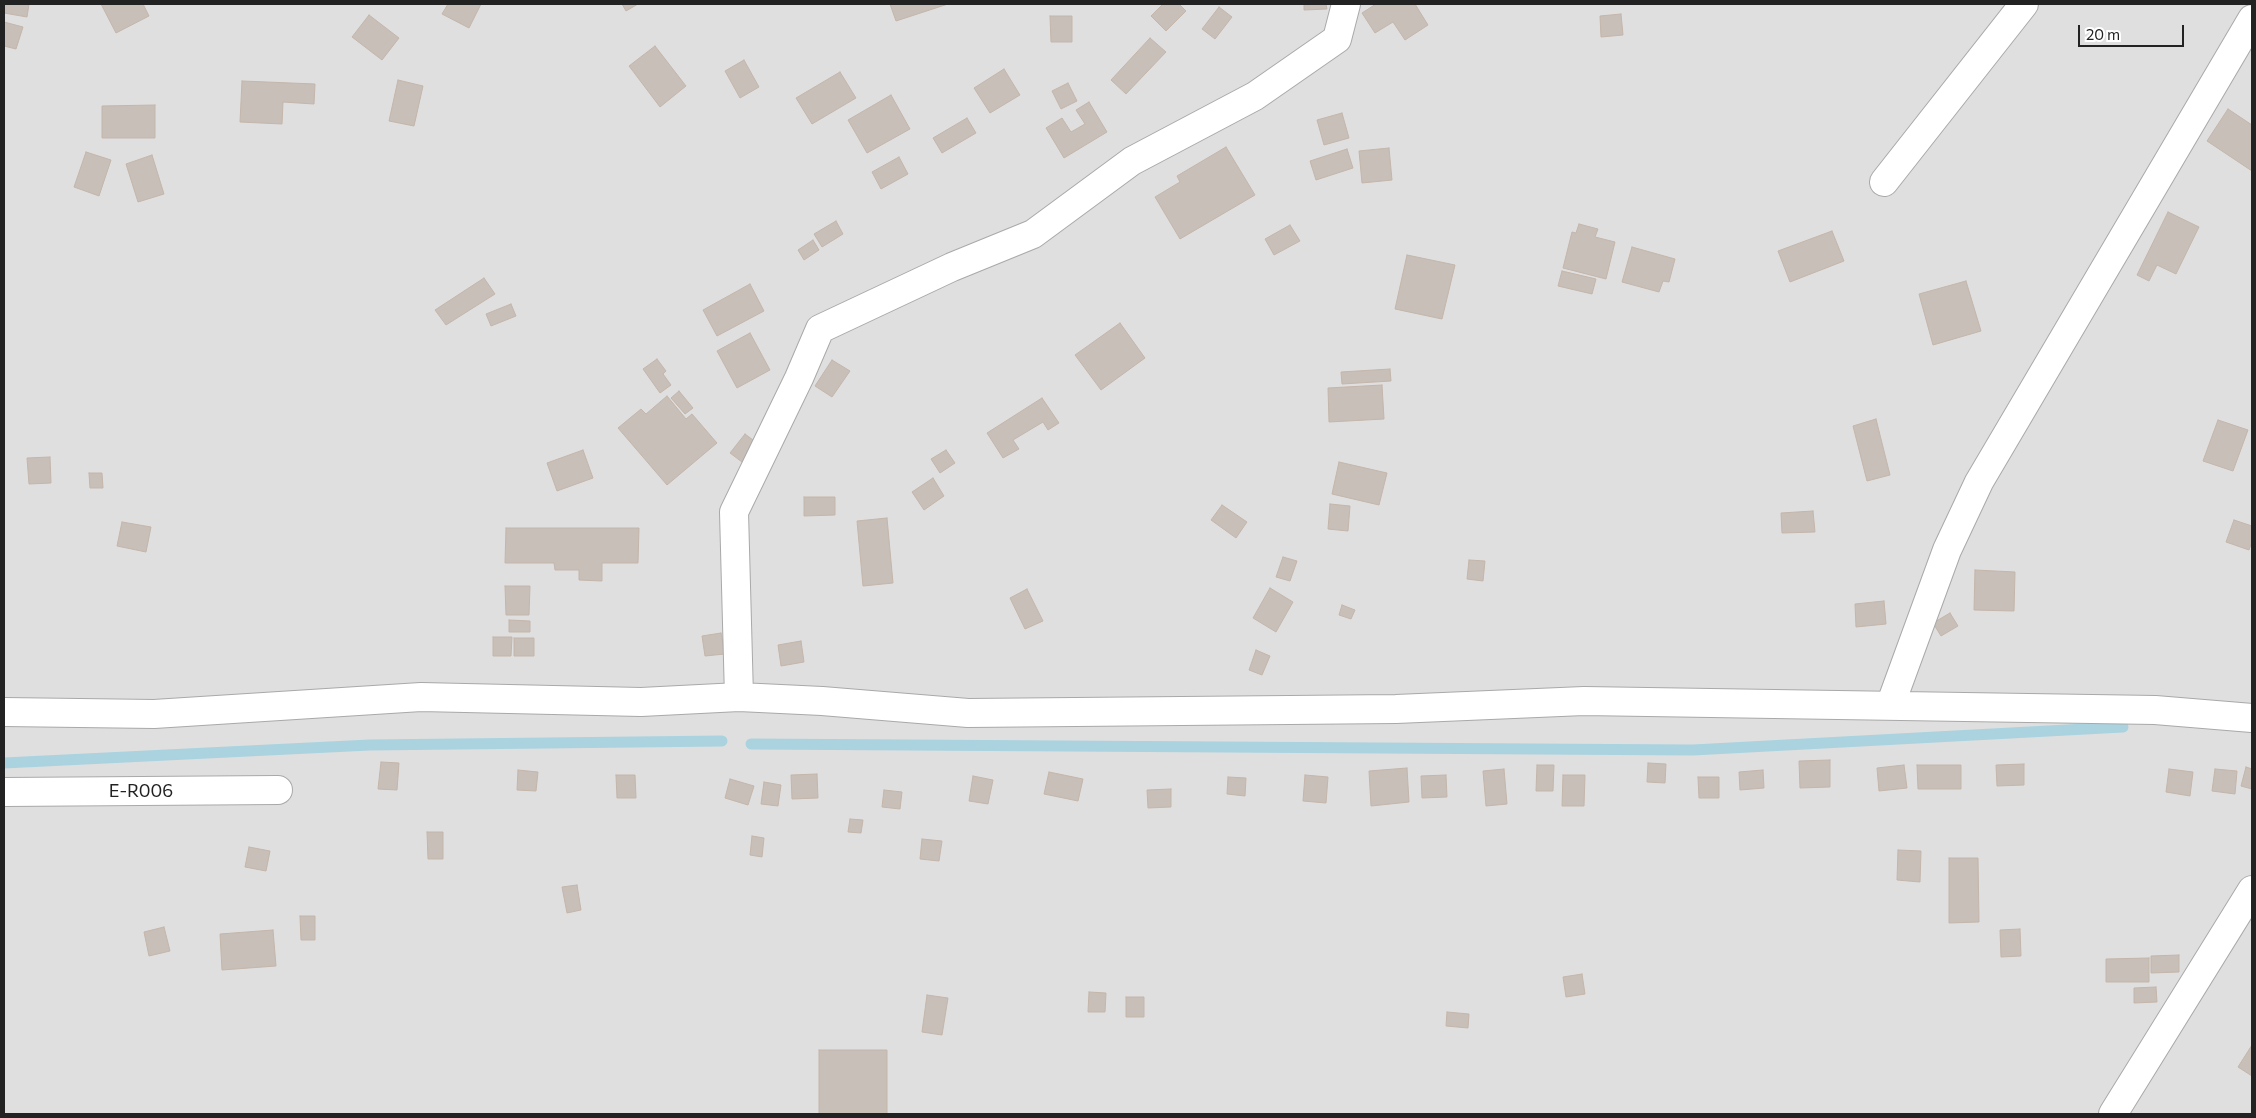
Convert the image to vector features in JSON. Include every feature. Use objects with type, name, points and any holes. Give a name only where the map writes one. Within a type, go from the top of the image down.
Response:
[{"type":"street","points":[[739,698],[734,512],[799,378],[820,329],[952,267],[1033,234],[1132,162],[1255,96],[1337,39],[1346,4]]},
{"type":"street","points":[[1884,182],[2024,4]]},
{"type":"street","points":[[1890,706],[1946,550],[1980,482],[2252,19]]},
{"type":"street","points":[[4,712],[154,714],[421,697],[641,702],[739,698],[822,701],[968,712],[1396,709],[1584,701],[2155,710],[2252,718]]},
{"type":"street","name":"E-R006","points":[[4,792],[278,790]]},
{"type":"street","points":[[2113,1114],[2252,890]]},
{"type":"shaded area","points":[[4,4],[2252,4],[2252,1114],[4,1114]]},
{"type":"building","points":[[4,4],[29,4],[27,17],[4,13]]},
{"type":"building","points":[[101,4],[143,4],[149,16],[116,33]]},
{"type":"building","points":[[448,4],[481,4],[469,28],[442,14]]},
{"type":"building","points":[[622,4],[638,4],[626,11]]},
{"type":"building","points":[[890,4],[948,4],[896,21]]},
{"type":"building","points":[[1163,4],[1179,4],[1186,11],[1166,31],[1151,16]]},
{"type":"building","points":[[1304,4],[1326,4],[1327,9],[1304,10]]},
{"type":"building","points":[[1376,4],[1415,4],[1428,25],[1405,40],[1393,22],[1375,33],[1362,13]]},
{"type":"building","points":[[1219,7],[1232,17],[1215,39],[1202,29]]},
{"type":"building","points":[[1621,14],[1623,35],[1601,37],[1600,16]]},
{"type":"building","points":[[369,15],[399,38],[382,60],[352,37]]},
{"type":"building","points":[[1050,16],[1072,16],[1072,42],[1051,42]]},
{"type":"building","points":[[4,22],[23,27],[16,49],[4,46]]},
{"type":"building","points":[[1150,38],[1166,52],[1126,94],[1111,80]]},
{"type":"building","points":[[655,46],[686,86],[660,107],[629,66]]},
{"type":"building","points":[[744,60],[759,87],[740,98],[725,71]]},
{"type":"building","points":[[1004,69],[1020,95],[990,113],[974,88]]},
{"type":"building","points":[[840,72],[856,98],[812,124],[796,98]]},
{"type":"building","points":[[398,80],[423,86],[414,126],[389,121]]},
{"type":"building","points":[[242,81],[315,84],[314,104],[283,102],[282,124],[240,122]]},
{"type":"building","points":[[1068,83],[1077,101],[1061,109],[1052,91]]},
{"type":"building","points":[[891,95],[910,129],[867,153],[848,120]]},
{"type":"building","points":[[1089,102],[1107,132],[1064,158],[1046,128],[1062,118],[1071,132],[1085,124],[1076,110]]},
{"type":"building","points":[[155,105],[155,138],[102,138],[102,106]]},
{"type":"building","points":[[2228,109],[2252,125],[2252,171],[2207,141]]},
{"type":"building","points":[[1342,113],[1349,138],[1324,145],[1317,120]]},
{"type":"building","points":[[967,118],[976,133],[942,153],[933,138]]},
{"type":"building","points":[[1226,147],[1255,195],[1180,239],[1155,197],[1180,182],[1177,176]]},
{"type":"building","points":[[1389,148],[1392,180],[1362,183],[1359,151]]},
{"type":"building","points":[[1347,149],[1353,168],[1316,180],[1310,161]]},
{"type":"building","points":[[86,152],[111,160],[99,196],[74,187]]},
{"type":"building","points":[[152,155],[164,194],[138,202],[126,164]]},
{"type":"building","points":[[899,157],[908,174],[881,189],[872,172]]},
{"type":"building","points":[[2168,212],[2199,227],[2176,274],[2157,265],[2149,281],[2137,275]]},
{"type":"building","points":[[836,221],[843,234],[822,247],[814,234]]},
{"type":"building","points":[[1579,224],[1598,229],[1595,237],[1615,242],[1606,279],[1563,268],[1572,232],[1576,233]]},
{"type":"building","points":[[1290,225],[1300,241],[1274,255],[1265,239]]},
{"type":"building","points":[[1832,231],[1844,261],[1790,282],[1778,251]]},
{"type":"building","points":[[813,240],[819,250],[804,260],[798,250]]},
{"type":"building","points":[[1632,247],[1675,259],[1669,282],[1663,281],[1659,292],[1622,282]]},
{"type":"building","points":[[1407,255],[1455,265],[1442,319],[1395,309]]},
{"type":"building","points":[[1562,271],[1596,279],[1592,294],[1558,286]]},
{"type":"building","points":[[484,278],[495,294],[446,325],[435,310]]},
{"type":"building","points":[[1966,281],[1981,331],[1933,345],[1919,294]]},
{"type":"building","points":[[750,284],[764,311],[717,336],[703,310]]},
{"type":"building","points":[[511,304],[516,316],[491,326],[486,314]]},
{"type":"building","points":[[1120,323],[1145,358],[1101,390],[1075,355]]},
{"type":"building","points":[[750,333],[770,370],[737,388],[717,351]]},
{"type":"building","points":[[657,359],[666,371],[663,374],[671,385],[660,393],[643,369]]},
{"type":"building","points":[[832,360],[850,371],[832,397],[815,386]]},
{"type":"building","points":[[1390,369],[1391,381],[1342,384],[1341,372]]},
{"type":"building","points":[[1382,385],[1384,419],[1329,422],[1328,388]]},
{"type":"building","points":[[679,391],[693,408],[685,414],[671,398]]},
{"type":"building","points":[[667,396],[686,419],[692,414],[717,443],[667,485],[618,428],[641,409],[646,414]]},
{"type":"building","points":[[1042,398],[1059,423],[1048,430],[1043,422],[1013,440],[1019,449],[1003,458],[987,433]]},
{"type":"building","points":[[1876,419],[1890,475],[1867,481],[1853,426]]},
{"type":"building","points":[[2218,420],[2248,430],[2233,471],[2203,461]]},
{"type":"building","points":[[745,434],[757,443],[742,462],[730,453]]},
{"type":"building","points":[[583,450],[593,478],[557,491],[547,463]]},
{"type":"building","points":[[946,450],[955,463],[940,473],[931,459]]},
{"type":"building","points":[[50,457],[51,483],[29,484],[27,458]]},
{"type":"building","points":[[1339,462],[1387,473],[1379,505],[1332,494]]},
{"type":"building","points":[[89,473],[102,473],[103,488],[90,488]]},
{"type":"building","points":[[933,478],[944,496],[924,510],[912,492]]},
{"type":"building","points":[[804,497],[835,497],[835,515],[804,516]]},
{"type":"building","points":[[1330,504],[1350,506],[1348,531],[1328,529]]},
{"type":"building","points":[[1222,505],[1247,522],[1236,538],[1211,520]]},
{"type":"building","points":[[1813,511],[1815,532],[1782,533],[1781,513]]},
{"type":"building","points":[[887,518],[893,583],[863,586],[857,521]]},
{"type":"building","points":[[2234,520],[2252,526],[2252,542],[2249,550],[2226,542]]},
{"type":"building","points":[[122,522],[151,527],[146,552],[117,546]]},
{"type":"building","points":[[506,528],[639,528],[638,563],[602,563],[602,581],[579,580],[579,570],[555,570],[554,563],[505,563]]},
{"type":"building","points":[[1283,557],[1297,561],[1290,581],[1276,577]]},
{"type":"building","points":[[1469,560],[1485,561],[1483,581],[1467,579]]},
{"type":"building","points":[[1975,570],[2015,572],[2014,611],[1974,610]]},
{"type":"building","points":[[505,586],[530,586],[529,615],[506,615]]},
{"type":"building","points":[[1270,588],[1293,602],[1276,632],[1253,618]]},
{"type":"building","points":[[1027,589],[1043,621],[1025,629],[1010,598]]},
{"type":"building","points":[[1884,601],[1886,624],[1856,627],[1855,604]]},
{"type":"building","points":[[1342,605],[1355,610],[1351,619],[1339,615]]},
{"type":"building","points":[[1950,613],[1958,626],[1941,636],[1933,623]]},
{"type":"building","points":[[509,620],[530,621],[530,632],[509,632]]},
{"type":"building","points":[[721,633],[725,654],[705,656],[702,636]]},
{"type":"building","points":[[493,637],[512,637],[511,656],[493,656]]},
{"type":"building","points":[[514,638],[534,638],[534,656],[514,656]]},
{"type":"building","points":[[801,641],[804,662],[781,666],[778,645]]},
{"type":"building","points":[[1256,650],[1270,656],[1262,675],[1249,670]]},
{"type":"building","points":[[1830,760],[1830,787],[1800,788],[1799,761]]},
{"type":"building","points":[[381,762],[399,763],[397,790],[378,789]]},
{"type":"building","points":[[1648,763],[1666,764],[1665,783],[1647,782]]},
{"type":"building","points":[[2024,764],[2024,785],[1997,786],[1996,765]]},
{"type":"building","points":[[1537,765],[1554,765],[1553,791],[1536,791]]},
{"type":"building","points":[[1904,765],[1907,788],[1879,791],[1877,768]]},
{"type":"building","points":[[1917,765],[1961,765],[1961,789],[1918,789]]},
{"type":"building","points":[[2246,767],[2252,769],[2252,789],[2241,786]]},
{"type":"building","points":[[1407,768],[1409,802],[1371,806],[1369,771]]},
{"type":"building","points":[[1504,769],[1507,804],[1486,806],[1483,771]]},
{"type":"building","points":[[2169,769],[2193,772],[2190,796],[2166,792]]},
{"type":"building","points":[[2215,769],[2237,771],[2235,794],[2212,791]]},
{"type":"building","points":[[518,770],[538,772],[536,791],[517,790]]},
{"type":"building","points":[[1763,770],[1764,788],[1740,790],[1739,772]]},
{"type":"building","points":[[1049,772],[1083,779],[1078,801],[1044,794]]},
{"type":"building","points":[[817,774],[818,798],[792,799],[791,775]]},
{"type":"building","points":[[616,775],[635,775],[636,798],[617,798]]},
{"type":"building","points":[[1305,775],[1328,777],[1326,803],[1303,801]]},
{"type":"building","points":[[1446,775],[1447,797],[1422,798],[1421,776]]},
{"type":"building","points":[[1563,775],[1585,775],[1584,806],[1562,806]]},
{"type":"building","points":[[973,776],[993,780],[988,804],[969,801]]},
{"type":"building","points":[[1228,777],[1246,778],[1245,796],[1227,794]]},
{"type":"building","points":[[1698,777],[1719,777],[1719,798],[1699,798]]},
{"type":"building","points":[[730,779],[754,786],[748,805],[725,798]]},
{"type":"building","points":[[764,782],[781,785],[778,806],[761,804]]},
{"type":"building","points":[[1171,789],[1171,807],[1148,808],[1147,790]]},
{"type":"building","points":[[884,790],[902,792],[900,809],[882,807]]},
{"type":"building","points":[[850,819],[863,820],[861,833],[848,832]]},
{"type":"building","points":[[427,832],[443,832],[443,859],[428,859]]},
{"type":"building","points":[[752,836],[764,838],[762,857],[750,855]]},
{"type":"building","points":[[922,839],[942,841],[939,861],[920,859]]},
{"type":"building","points":[[249,847],[270,851],[266,871],[245,867]]},
{"type":"building","points":[[1898,850],[1921,851],[1920,882],[1897,880]]},
{"type":"building","points":[[1949,858],[1978,858],[1979,922],[1949,923]]},
{"type":"building","points":[[577,885],[581,910],[567,913],[562,887]]},
{"type":"building","points":[[300,916],[315,916],[315,940],[301,940]]},
{"type":"building","points":[[164,927],[170,951],[149,956],[144,932]]},
{"type":"building","points":[[2020,929],[2021,956],[2001,957],[2000,930]]},
{"type":"building","points":[[273,930],[276,966],[222,970],[220,934]]},
{"type":"building","points":[[2179,955],[2179,972],[2151,973],[2151,956]]},
{"type":"building","points":[[2149,958],[2149,982],[2106,982],[2106,959]]},
{"type":"building","points":[[1582,974],[1585,994],[1566,997],[1563,977]]},
{"type":"building","points":[[2156,987],[2157,1002],[2134,1003],[2134,988]]},
{"type":"building","points":[[1089,992],[1106,993],[1105,1012],[1088,1012]]},
{"type":"building","points":[[927,995],[948,998],[942,1035],[922,1032]]},
{"type":"building","points":[[1126,997],[1144,997],[1144,1017],[1126,1017]]},
{"type":"building","points":[[1447,1012],[1469,1014],[1468,1028],[1446,1026]]},
{"type":"building","points":[[2252,1045],[2252,1076],[2238,1067]]},
{"type":"building","points":[[819,1050],[887,1050],[887,1114],[819,1114]]},
{"type":"waterway","points":[[751,744],[1693,750],[2123,727]]},
{"type":"waterway","points":[[4,763],[370,745],[722,741]]}]
